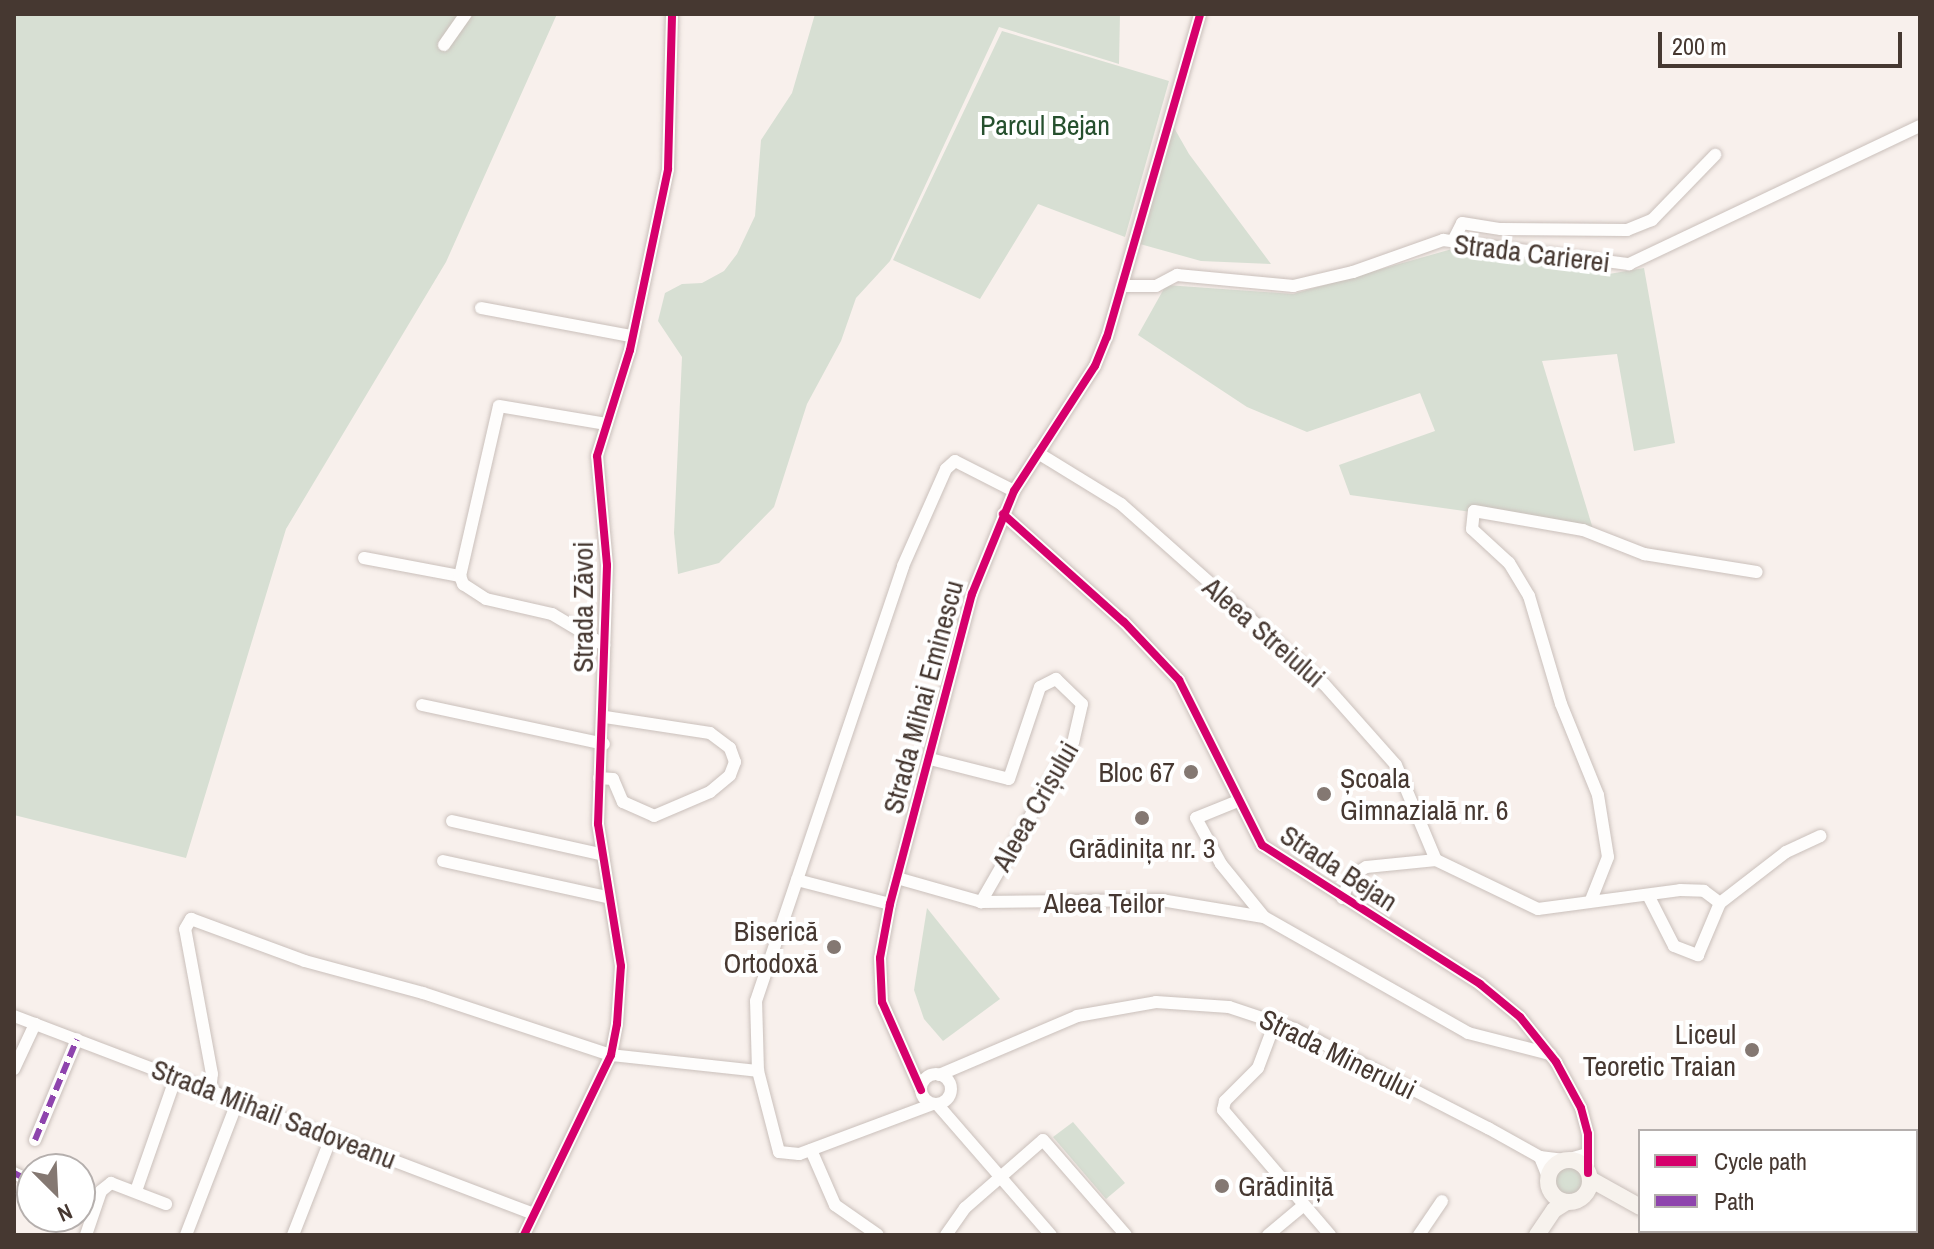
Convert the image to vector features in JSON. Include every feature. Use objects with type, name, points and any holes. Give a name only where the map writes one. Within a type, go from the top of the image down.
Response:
[{"type":"main road","points":[[1561,1196],[1566,1160],[1577,1162],[1589,1176],[1638,1206]]},
{"type":"main road","points":[[1537,1235],[1561,1196],[1589,1176]]},
{"type":"main road","points":[[1561,1196],[1612,1192]]},
{"type":"street","points":[[444,45],[466,14]]},
{"type":"street","name":"Strada Zăvoi","points":[[524,1235],[611,1055],[621,966],[600,854],[599,778],[605,717],[606,538],[597,456],[631,336],[668,169],[672,14]]},
{"type":"street","name":"Strada Mihai Eminescu","points":[[921,1092],[888,1018],[880,984],[890,904],[972,594],[1014,491],[1095,366],[1122,286],[1200,14]]},
{"type":"street","name":"Strada Carierei","points":[[1122,286],[1156,286],[1177,275],[1293,286],[1453,241],[1618,264],[1638,262],[1674,240],[1819,178],[1920,126]]},
{"type":"street","points":[[1453,241],[1462,223],[1501,229],[1627,230],[1652,220],[1715,155]]},
{"type":"street","points":[[481,308],[631,336]]},
{"type":"street","points":[[604,645],[552,614],[486,599],[463,584],[460,576],[499,406],[606,424]]},
{"type":"street","name":"Aleea Streiului","points":[[1038,453],[1121,504],[1349,708],[1396,765],[1436,860]]},
{"type":"street","points":[[968,1064],[950,1093],[935,1104],[904,1112],[811,1150],[779,1152],[758,1071],[755,1019],[760,981],[903,566],[946,469],[955,461],[1014,491]]},
{"type":"street","points":[[1591,900],[1608,857],[1598,795],[1561,704],[1529,596],[1509,563],[1472,529],[1474,511],[1583,530],[1644,554],[1757,572]]},
{"type":"street","name":"Strada Bejan","points":[[1003,514],[1124,622],[1179,680],[1262,845],[1480,984],[1520,1017],[1550,1054],[1581,1108],[1589,1176]]},
{"type":"street","points":[[364,558],[460,576]]},
{"type":"street","name":"Aleea Crișului","points":[[930,759],[1009,779],[1040,687],[1051,679],[1063,681],[1082,704],[1073,742],[981,902]]},
{"type":"street","points":[[422,705],[604,744]]},
{"type":"street","points":[[599,778],[613,779],[623,802],[654,816],[710,792],[730,775],[735,762],[730,748],[710,733],[605,717]]},
{"type":"street","name":"Aleea Teilor","points":[[1238,801],[1196,818],[1221,864],[1264,917]]},
{"type":"street","points":[[452,821],[600,854]]},
{"type":"street","points":[[1648,895],[1674,946],[1698,955],[1720,903],[1786,852],[1821,836]]},
{"type":"street","points":[[1342,898],[1352,876],[1366,867],[1436,860],[1538,909],[1591,900],[1695,890],[1720,903]]},
{"type":"street","points":[[443,861],[607,897]]},
{"type":"street","name":"Aleea Teilor","points":[[897,878],[981,902],[1161,900],[1264,917],[1468,1033],[1550,1054]]},
{"type":"street","points":[[797,880],[890,904]]},
{"type":"street","points":[[210,1092],[212,1074],[191,985],[187,919],[305,961],[423,993],[611,1055],[758,1071]]},
{"type":"street","name":"Strada Minerului","points":[[904,1112],[937,1075],[968,1064],[1045,1026],[1137,1004],[1229,1007],[1276,1020],[1540,1157]]},
{"type":"street","name":"Strada Mihail Sadoveanu","points":[[14,1016],[534,1214]]},
{"type":"street","points":[[1276,1020],[1258,1068],[1225,1101],[1223,1110],[1330,1235]]},
{"type":"street","points":[[14,1069],[35,1024]]},
{"type":"street","points":[[35,1140],[77,1039]]},
{"type":"street","points":[[909,1062],[937,1075],[950,1093],[956,1123]]},
{"type":"street","points":[[136,1191],[176,1077]]},
{"type":"street","points":[[921,1092],[956,1123],[1051,1235]]},
{"type":"street","points":[[186,1235],[237,1103]]},
{"type":"street","points":[[293,1235],[331,1138]]},
{"type":"street","points":[[946,1235],[965,1208],[1043,1140],[1126,1235]]},
{"type":"street","points":[[811,1150],[835,1205],[878,1235]]},
{"type":"street","points":[[1540,1157],[1566,1160],[1587,1154]]},
{"type":"street","points":[[1540,1157],[1561,1196]]},
{"type":"street","points":[[86,1235],[104,1187],[111,1183],[166,1204]]},
{"type":"street","points":[[1419,1235],[1442,1201]]},
{"type":"street","points":[[1268,1235],[1304,1205]]},
{"type":"green space","points":[[14,14],[557,14],[446,262],[286,529],[186,858],[14,815]]},
{"type":"green space","points":[[815,14],[1120,14],[1119,64],[999,27],[890,261],[856,298],[841,341],[807,404],[774,507],[719,563],[678,574],[674,533],[682,357],[658,321],[665,293],[682,284],[702,283],[724,271],[737,254],[755,216],[761,140],[792,93]]},
{"type":"green space","name":"Parcul Bejan","points":[[1002,31],[1169,81],[1125,237],[1038,204],[980,299],[893,260]]},
{"type":"green space","points":[[1173,126],[1189,154],[1271,264],[1201,261],[1140,244]]},
{"type":"green space","points":[[1452,249],[1600,269],[1603,275],[1644,268],[1675,443],[1634,451],[1617,354],[1542,361],[1593,529],[1350,495],[1339,465],[1435,431],[1420,393],[1307,432],[1247,407],[1138,335],[1166,285],[1293,294]]},
{"type":"green space","points":[[927,908],[1000,999],[943,1041],[924,1019],[914,990]]},
{"type":"green space","points":[[1073,1122],[1125,1183],[1106,1199],[1053,1137]]},
{"type":"green space","points":[[1569,1167],[1580,1171],[1584,1182],[1580,1193],[1569,1197],[1558,1193],[1554,1182],[1558,1171]]},
{"type":"marked path","points":[[35,1140],[77,1039]]},
{"type":"cycle path","points":[[524,1235],[611,1055],[617,1024],[621,966],[598,824],[607,565],[597,456],[630,350],[668,169],[672,14]]},
{"type":"cycle path","points":[[921,1090],[882,1002],[880,958],[890,904],[972,594],[1014,491],[1095,366],[1107,337],[1200,14]]},
{"type":"cycle path","points":[[1003,514],[1124,622],[1179,680],[1262,845],[1480,984],[1520,1017],[1556,1062],[1581,1108],[1588,1134],[1588,1173]]},
{"type":"place","name":"Bloc 67","points":[[1191,772]]},
{"type":"place","name":"Școala Gimnazială nr. 6","points":[[1324,794]]},
{"type":"place","name":"Grădinița nr. 3","points":[[1142,818]]},
{"type":"place","name":"Biserică Ortodoxă","points":[[834,947]]},
{"type":"place","name":"Liceul Teoretic Traian","points":[[1752,1050]]},
{"type":"place","name":"Grădiniță","points":[[1222,1186]]}]
